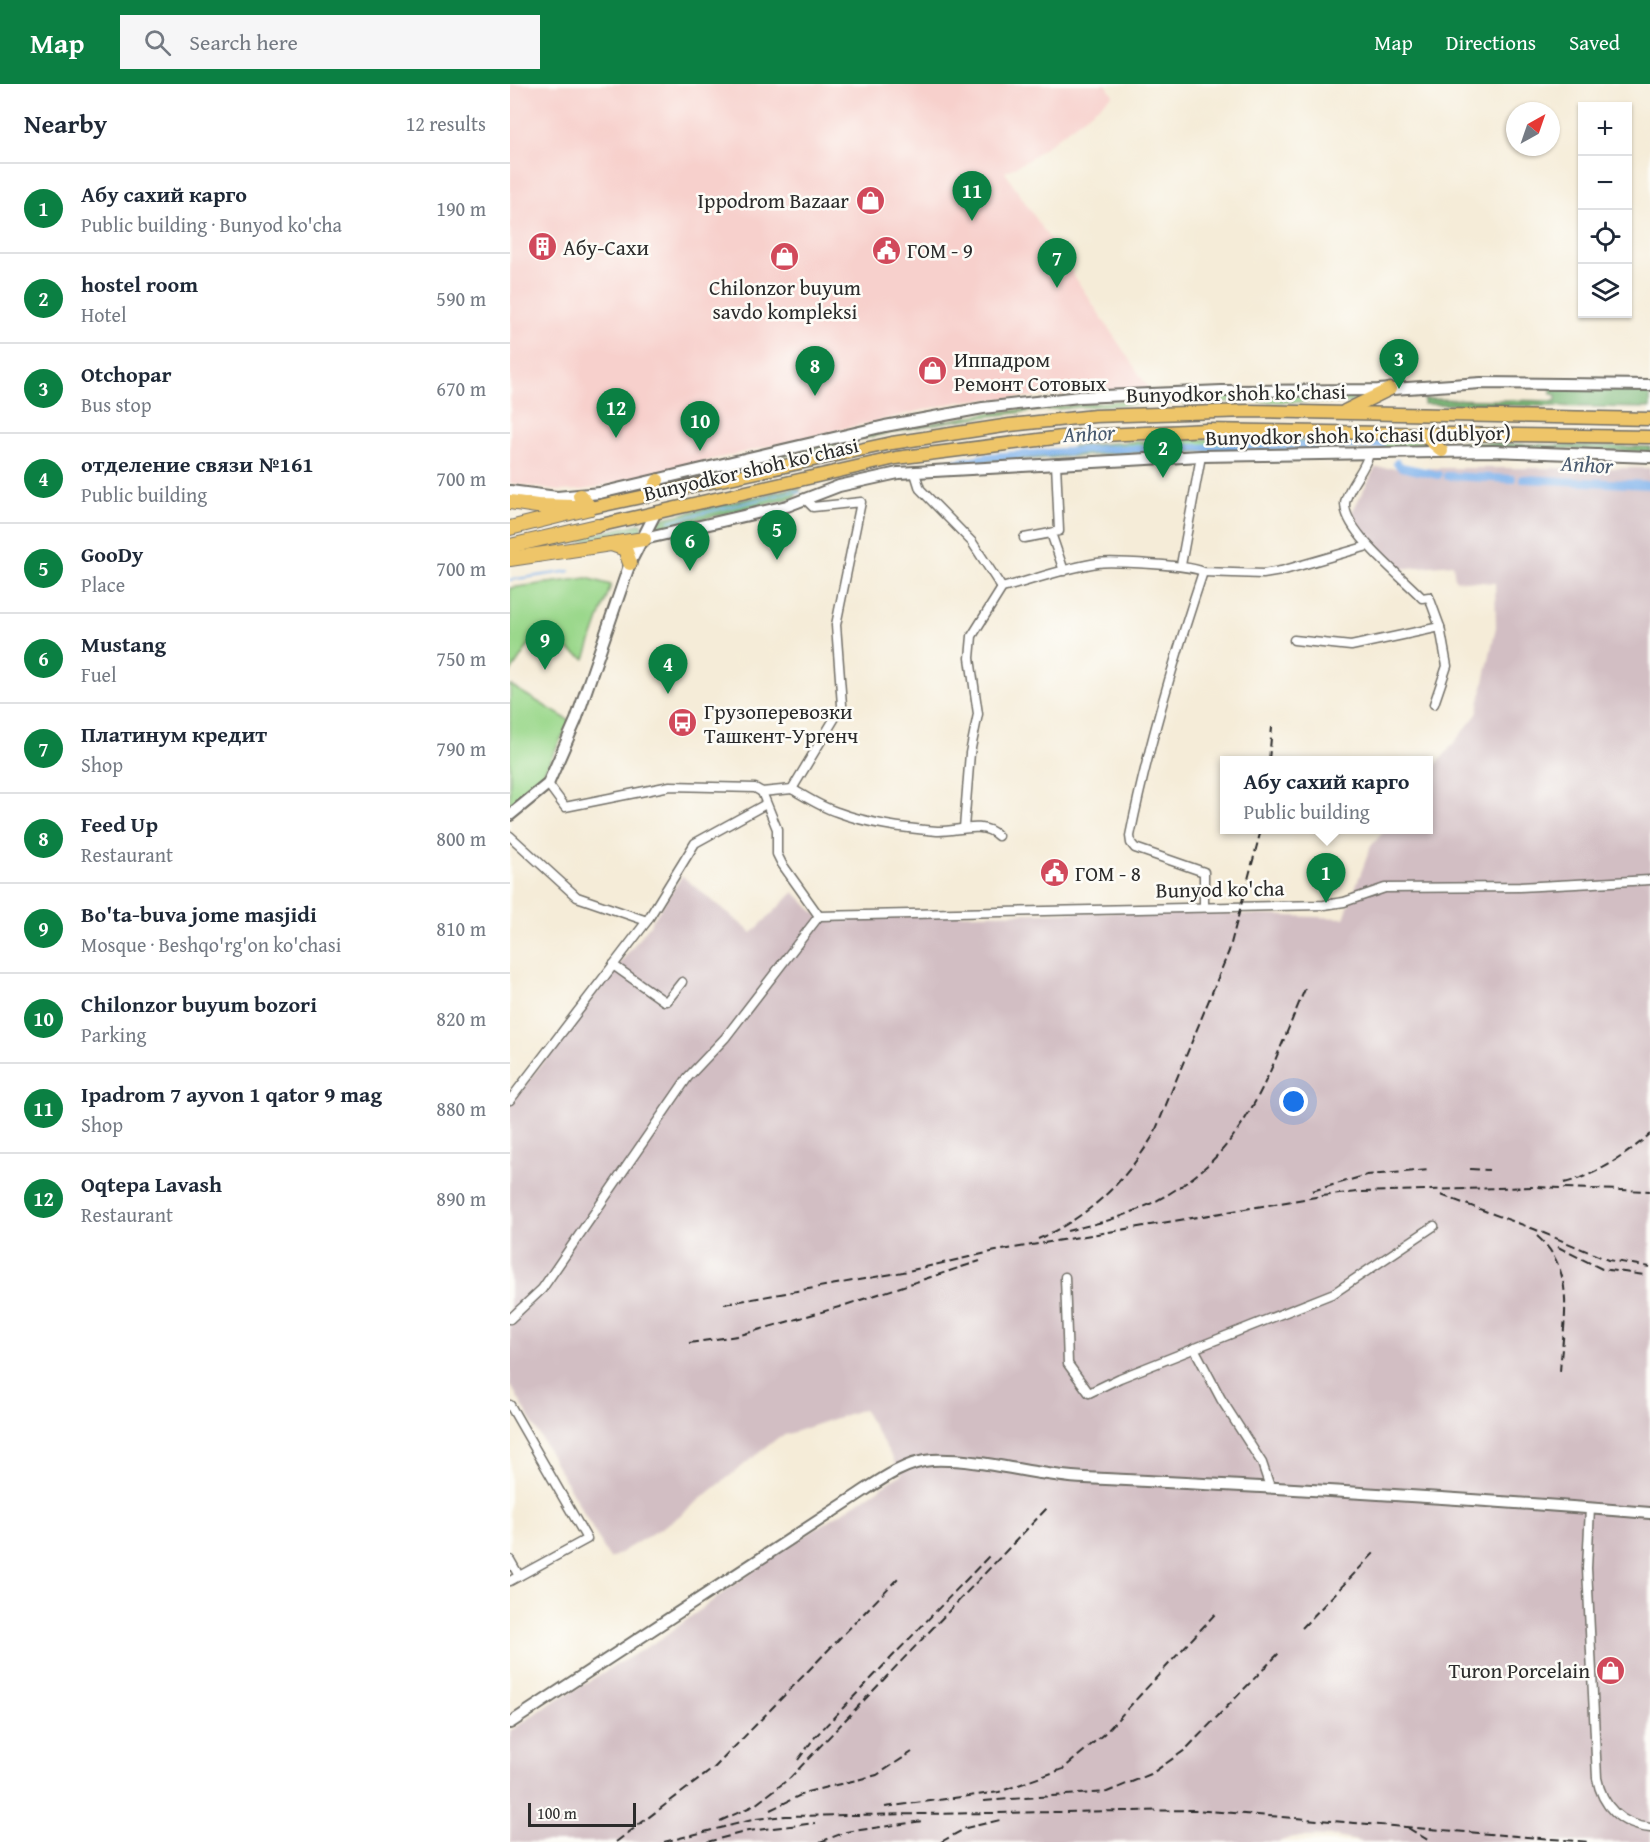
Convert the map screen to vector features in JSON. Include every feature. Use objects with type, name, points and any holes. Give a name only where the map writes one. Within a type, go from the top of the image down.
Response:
[{"type":"highway","points":[[573,497],[590,508]]},
{"type":"highway","points":[[510,502],[537,506],[590,508]]},
{"type":"highway","name":"Bunyodkor shoh ko'chasi","points":[[510,528],[590,508]]},
{"type":"highway","name":"Bunyodkor shoh ko'chasi","points":[[510,546],[597,526]]},
{"type":"highway","points":[[510,559],[644,539]]},
{"type":"highway","points":[[609,544],[625,549],[630,563]]},
{"type":"main road","points":[[1342,412],[1390,389]]},
{"type":"main road","points":[[1207,412],[1198,419],[1201,428],[1207,430]]},
{"type":"main road","name":"Bunyodkor shoh ko'chasi","points":[[590,508],[892,443],[951,433],[1095,416],[1207,412],[1342,412],[1650,418]]},
{"type":"main road","points":[[1466,415],[1472,417],[1475,425],[1472,430],[1466,432]]},
{"type":"main road","name":"Bunyodkor shoh ko'chasi","points":[[597,526],[825,473],[930,453],[1073,436],[1207,430],[1466,432],[1650,437]]},
{"type":"main road","points":[[1422,433],[1442,451]]},
{"type":"main road","points":[[648,496],[658,480]]},
{"type":"street","points":[[510,490],[573,497],[658,480],[885,426],[983,408],[1079,397],[1390,389],[1492,383],[1650,385]]},
{"type":"street","name":"Bunyodkor shoh koʻchasi (dublyor)","points":[[644,539],[703,527],[805,499],[839,486],[898,473],[1201,456],[1442,451],[1650,457]]},
{"type":"street","points":[[1369,454],[1345,501],[1346,515],[1368,546],[1422,598],[1429,597],[1440,627],[1447,666],[1434,704]]},
{"type":"street","points":[[1181,565],[1201,456]]},
{"type":"street","points":[[1024,538],[1059,531],[1056,463]]},
{"type":"street","points":[[915,473],[920,489],[972,542],[1002,588]]},
{"type":"street","points":[[805,499],[813,507],[861,502],[836,625],[842,705]]},
{"type":"street","points":[[510,814],[548,784],[576,720],[630,563],[644,539],[649,520],[656,512]]},
{"type":"street","points":[[1051,533],[1064,572]]},
{"type":"street","points":[[964,828],[970,753],[978,714],[970,657],[972,636],[1002,588],[1100,562],[1181,565],[1198,568],[1203,572],[1263,574],[1368,546]]},
{"type":"street","points":[[1203,572],[1143,768],[1130,836],[1135,848],[1204,872],[1204,906]]},
{"type":"street","points":[[1294,640],[1351,646],[1440,627]]},
{"type":"street","points":[[792,789],[836,716]]},
{"type":"street","points":[[548,784],[565,807],[670,786],[754,788],[762,792],[792,789],[835,812],[873,822],[945,831],[964,828],[992,830],[998,836]]},
{"type":"street","points":[[510,1320],[542,1289],[688,1077],[725,1038],[819,916],[777,854],[777,829],[762,792]]},
{"type":"street","points":[[510,1100],[647,921],[695,843],[766,804]]},
{"type":"street","points":[[510,836],[578,897],[647,921]]},
{"type":"street","name":"Bunyod ko'cha","points":[[819,916],[1324,905],[1344,902],[1385,888],[1520,886],[1650,880]]},
{"type":"street","points":[[613,965],[664,1001],[667,1001],[682,982]]},
{"type":"street","points":[[1065,1277],[1068,1364],[1089,1393],[1194,1348],[1334,1293],[1434,1226]]},
{"type":"street","points":[[1194,1348],[1221,1399],[1262,1463],[1270,1487]]},
{"type":"street","points":[[510,1405],[587,1539],[510,1581]]},
{"type":"street","points":[[510,1723],[858,1494],[894,1473],[918,1463],[960,1462],[1062,1477],[1270,1487],[1650,1513]]},
{"type":"street","points":[[1590,1508],[1587,1568],[1599,1790],[1619,1817],[1630,1823],[1650,1828]]},
{"type":"street","points":[[510,1560],[519,1576]]},
{"type":"shaded area","name":"Chilonzor buyum savdo kompleksi","points":[[510,84],[1106,84],[1113,95],[1028,160],[1005,172],[1149,389],[962,401],[584,490],[558,491],[510,483]]},
{"type":"shaded area","points":[[1375,468],[1650,468],[1650,1842],[1362,1842],[1337,1837],[1294,1837],[1278,1842],[510,1842],[510,1731],[553,1702],[662,1638],[773,1556],[902,1474],[863,1409],[779,1437],[674,1520],[610,1559],[510,1384],[510,1104],[649,926],[682,876],[752,933],[794,892],[819,917],[1153,911],[1344,918],[1371,846],[1382,834],[1433,834],[1433,769],[1477,714],[1496,627],[1495,583],[1455,580],[1453,564],[1397,569],[1370,545],[1349,518]]},
{"type":"green space","points":[[1551,387],[1650,391],[1650,408],[1424,404],[1424,399],[1556,401],[1556,395],[1551,394]]},
{"type":"green space","points":[[1363,395],[1349,403],[1151,403],[1003,414],[881,435],[665,484],[868,434],[988,413],[1150,398]]},
{"type":"green space","points":[[1175,439],[1424,442],[1430,447],[1111,454],[953,464],[1071,452],[1073,446]]},
{"type":"green space","points":[[1436,442],[1650,447],[1650,452],[1459,446]]},
{"type":"green space","points":[[793,488],[801,489],[794,498],[656,530],[654,520]]},
{"type":"green space","points":[[642,523],[643,532],[510,553]]},
{"type":"green space","points":[[587,578],[611,585],[585,659],[537,633],[510,673],[510,588]]},
{"type":"green space","points":[[510,685],[570,721],[541,778],[510,806]]},
{"type":"waterway","name":"Anhor","points":[[943,465],[988,457],[1104,449],[1381,445]]},
{"type":"waterway","name":"Anhor","points":[[1397,463],[1401,467],[1438,475]]},
{"type":"waterway","name":"Anhor","points":[[1447,476],[1512,479]]},
{"type":"waterway","name":"Anhor","points":[[1523,479],[1650,485]]},
{"type":"waterway","name":"Anhor","points":[[670,521],[795,491],[800,493]]},
{"type":"waterway","name":"Anhor","points":[[510,580],[570,571]]},
{"type":"railway","points":[[1269,756],[1272,727]]},
{"type":"railway","points":[[1038,1239],[1074,1220],[1105,1196],[1131,1167],[1154,1134],[1229,951],[1260,834]]},
{"type":"railway","points":[[1067,1231],[1124,1215],[1169,1194],[1199,1172],[1224,1148],[1244,1121],[1260,1092],[1305,989]]},
{"type":"railway","points":[[1564,1183],[1576,1180],[1610,1164],[1650,1134]]},
{"type":"railway","points":[[1470,1169],[1489,1170]]},
{"type":"railway","points":[[1312,1191],[1367,1175],[1430,1170]]},
{"type":"railway","points":[[724,1304],[903,1272],[996,1251],[1322,1196],[1358,1192],[1534,1187],[1650,1191]]},
{"type":"railway","points":[[1441,1195],[1534,1229],[1608,1260],[1650,1267]]},
{"type":"railway","points":[[1537,1236],[1550,1250],[1563,1282],[1565,1316],[1560,1372]]},
{"type":"railway","points":[[1558,1247],[1602,1269],[1645,1275]]},
{"type":"railway","points":[[689,1343],[737,1336],[839,1307],[980,1261]]},
{"type":"railway","points":[[720,1821],[755,1805],[790,1778],[1047,1508]]},
{"type":"railway","points":[[1302,1628],[1376,1551]]},
{"type":"railway","points":[[798,1760],[815,1737],[989,1556]]},
{"type":"railway","points":[[616,1842],[714,1768],[899,1577]]},
{"type":"railway","points":[[885,1807],[999,1792],[1063,1769],[1106,1732],[1216,1613]]},
{"type":"railway","points":[[984,1801],[1107,1792],[1151,1774],[1185,1750],[1280,1652]]},
{"type":"railway","points":[[770,1810],[807,1792],[877,1775],[912,1752]]},
{"type":"railway","points":[[664,1842],[756,1819],[785,1816],[1196,1810],[1589,1842]]},
{"type":"railway","points":[[941,1842],[966,1828],[1000,1820]]},
{"type":"railway","points":[[820,1842],[846,1832],[923,1821]]},
{"type":"railway","points":[[707,1842],[748,1831],[816,1823]]},
{"type":"railway","points":[[1408,1828],[1431,1842]]},
{"type":"place","name":"Ippodrom Bazaar","points":[[870,200]]},
{"type":"place","name":"Ipadrom 7 ayvon 1 qator 9 mag","points":[[972,221]]},
{"type":"place","name":"Абу-Сахи","points":[[542,247]]},
{"type":"place","name":"ГОМ - 9","points":[[886,250]]},
{"type":"place","name":"Chilonzor buyum savdo kompleksi","points":[[785,256]]},
{"type":"place","name":"Платинум кредит","points":[[1057,288]]},
{"type":"place","name":"Иппадром Ремонт Сотовых","points":[[933,371]]},
{"type":"place","name":"Otchopar","points":[[1399,389]]},
{"type":"place","name":"Feed Up","points":[[815,396]]},
{"type":"place","name":"Oqtepa Lavash","points":[[616,438]]},
{"type":"place","name":"Chilonzor buyum bozori","points":[[700,451]]},
{"type":"place","name":"hostel room","points":[[1163,478]]},
{"type":"place","name":"GooDy","points":[[777,560]]},
{"type":"place","name":"Mustang","points":[[690,571]]},
{"type":"place","name":"Bo'ta-buva jome masjidi","points":[[545,670]]},
{"type":"place","name":"отделение связи №161","points":[[668,694]]},
{"type":"place","name":"Грузоперевозки Ташкент-Ургенч","points":[[683,723]]},
{"type":"place","name":"ГОМ - 8","points":[[1054,873]]},
{"type":"place","name":"Абу сахий карго","points":[[1326,903]]},
{"type":"place","name":"Turon Porcelain","points":[[1611,1670]]}]
